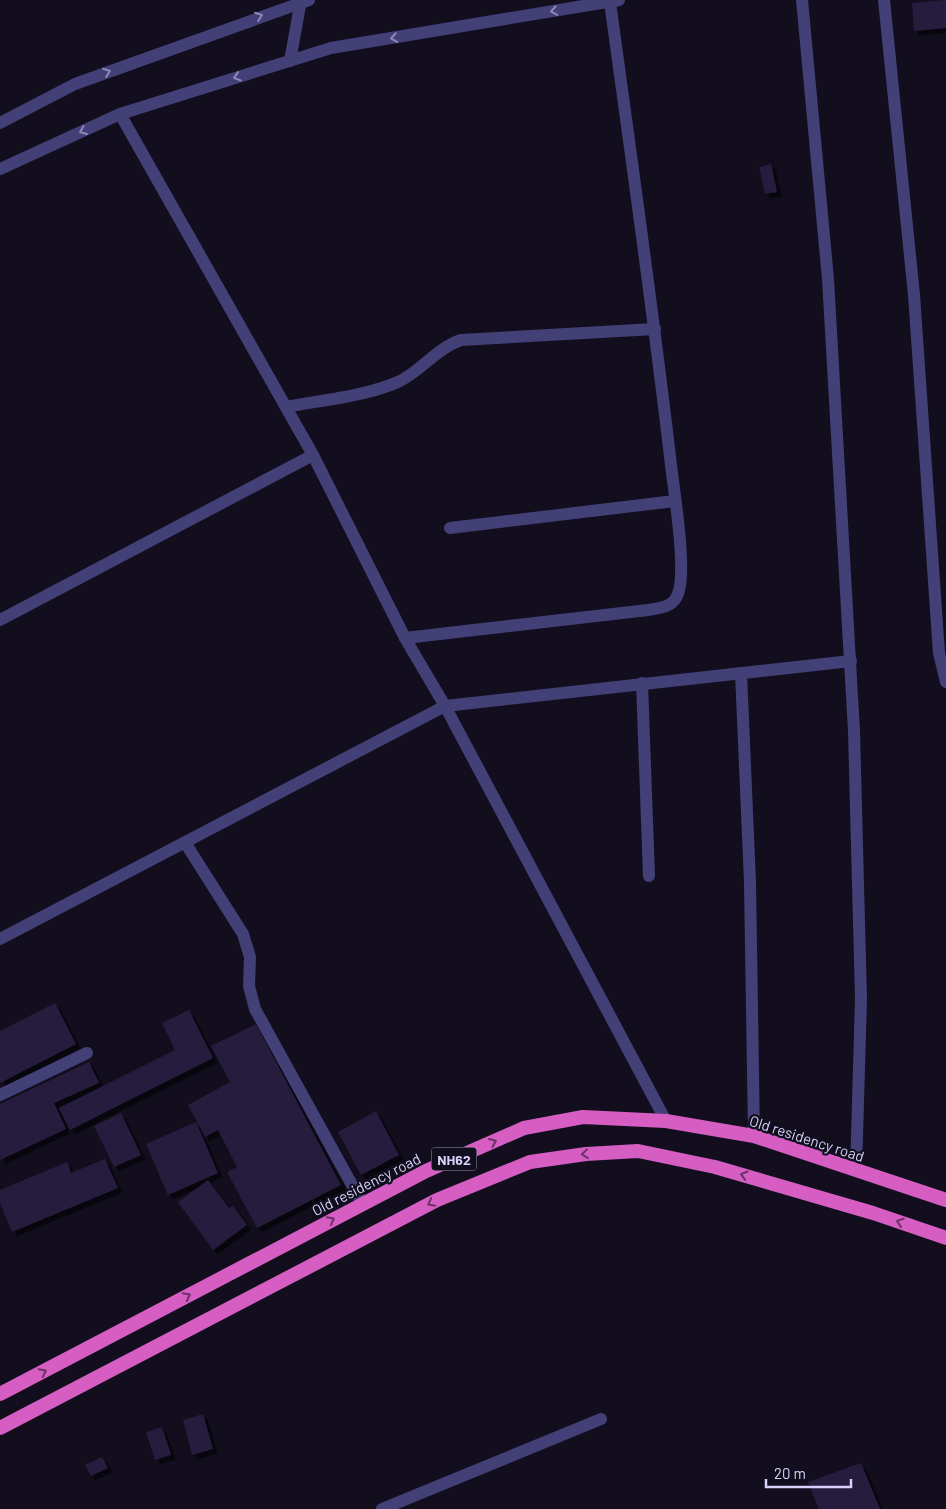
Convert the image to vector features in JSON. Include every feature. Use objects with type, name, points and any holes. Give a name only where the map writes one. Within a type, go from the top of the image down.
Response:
[{"type":"highway","name":"Old residency road","points":[[0,1394],[362,1203],[426,1171],[524,1128],[583,1117],[666,1121],[754,1136],[946,1200]]},
{"type":"highway","name":"NH62","points":[[0,1428],[438,1200],[530,1162],[586,1154],[638,1151],[715,1167],[873,1213],[946,1238]]},
{"type":"street","points":[[802,0],[828,279],[850,661],[862,999],[856,1171]]},
{"type":"street","points":[[884,0],[914,295],[939,653],[946,682]]},
{"type":"street","points":[[290,61],[303,1]]},
{"type":"street","points":[[0,123],[75,84],[303,1]]},
{"type":"street","points":[[0,169],[120,114],[331,48],[615,1],[675,501],[682,574],[677,597],[668,606],[405,638]]},
{"type":"street","points":[[120,114],[313,455],[405,638],[445,706],[666,1121]]},
{"type":"street","points":[[286,407],[381,388],[401,380],[439,351],[461,340],[655,329]]},
{"type":"street","points":[[0,620],[313,455]]},
{"type":"street","points":[[450,528],[675,501]]},
{"type":"street","points":[[0,939],[186,844],[445,706],[850,661]]},
{"type":"street","points":[[741,673],[750,882],[754,1136]]},
{"type":"street","points":[[642,683],[649,876]]},
{"type":"street","points":[[186,844],[243,934],[250,957],[250,991],[255,1009],[362,1203]]},
{"type":"street","points":[[0,1095],[87,1053]]},
{"type":"street","points":[[382,1509],[601,1419]]},
{"type":"building","points":[[946,0],[946,28],[914,31],[912,3]]},
{"type":"building","points":[[771,164],[777,192],[765,194],[759,167]]},
{"type":"building","points":[[55,1003],[76,1044],[0,1083],[0,1031]]},
{"type":"building","points":[[189,1010],[213,1058],[70,1130],[59,1108],[175,1050],[162,1023]]},
{"type":"building","points":[[256,1024],[341,1185],[257,1228],[227,1172],[237,1167],[218,1130],[205,1137],[188,1105],[230,1082],[211,1046]]},
{"type":"building","points":[[89,1062],[99,1083],[54,1103],[66,1129],[0,1160],[0,1104]]},
{"type":"building","points":[[376,1111],[399,1155],[361,1175],[338,1132]]},
{"type":"building","points":[[121,1113],[141,1155],[114,1167],[94,1126]]},
{"type":"building","points":[[196,1122],[218,1173],[168,1195],[146,1144]]},
{"type":"building","points":[[105,1159],[118,1188],[12,1232],[0,1203],[0,1190],[67,1162],[71,1173]]},
{"type":"building","points":[[208,1180],[229,1208],[233,1206],[247,1225],[213,1250],[178,1202]]},
{"type":"building","points":[[203,1414],[213,1449],[192,1455],[183,1420]]},
{"type":"building","points":[[162,1427],[171,1455],[155,1460],[146,1432]]},
{"type":"building","points":[[102,1457],[108,1468],[91,1476],[85,1465]]},
{"type":"building","points":[[861,1463],[880,1509],[819,1509],[808,1482]]}]
